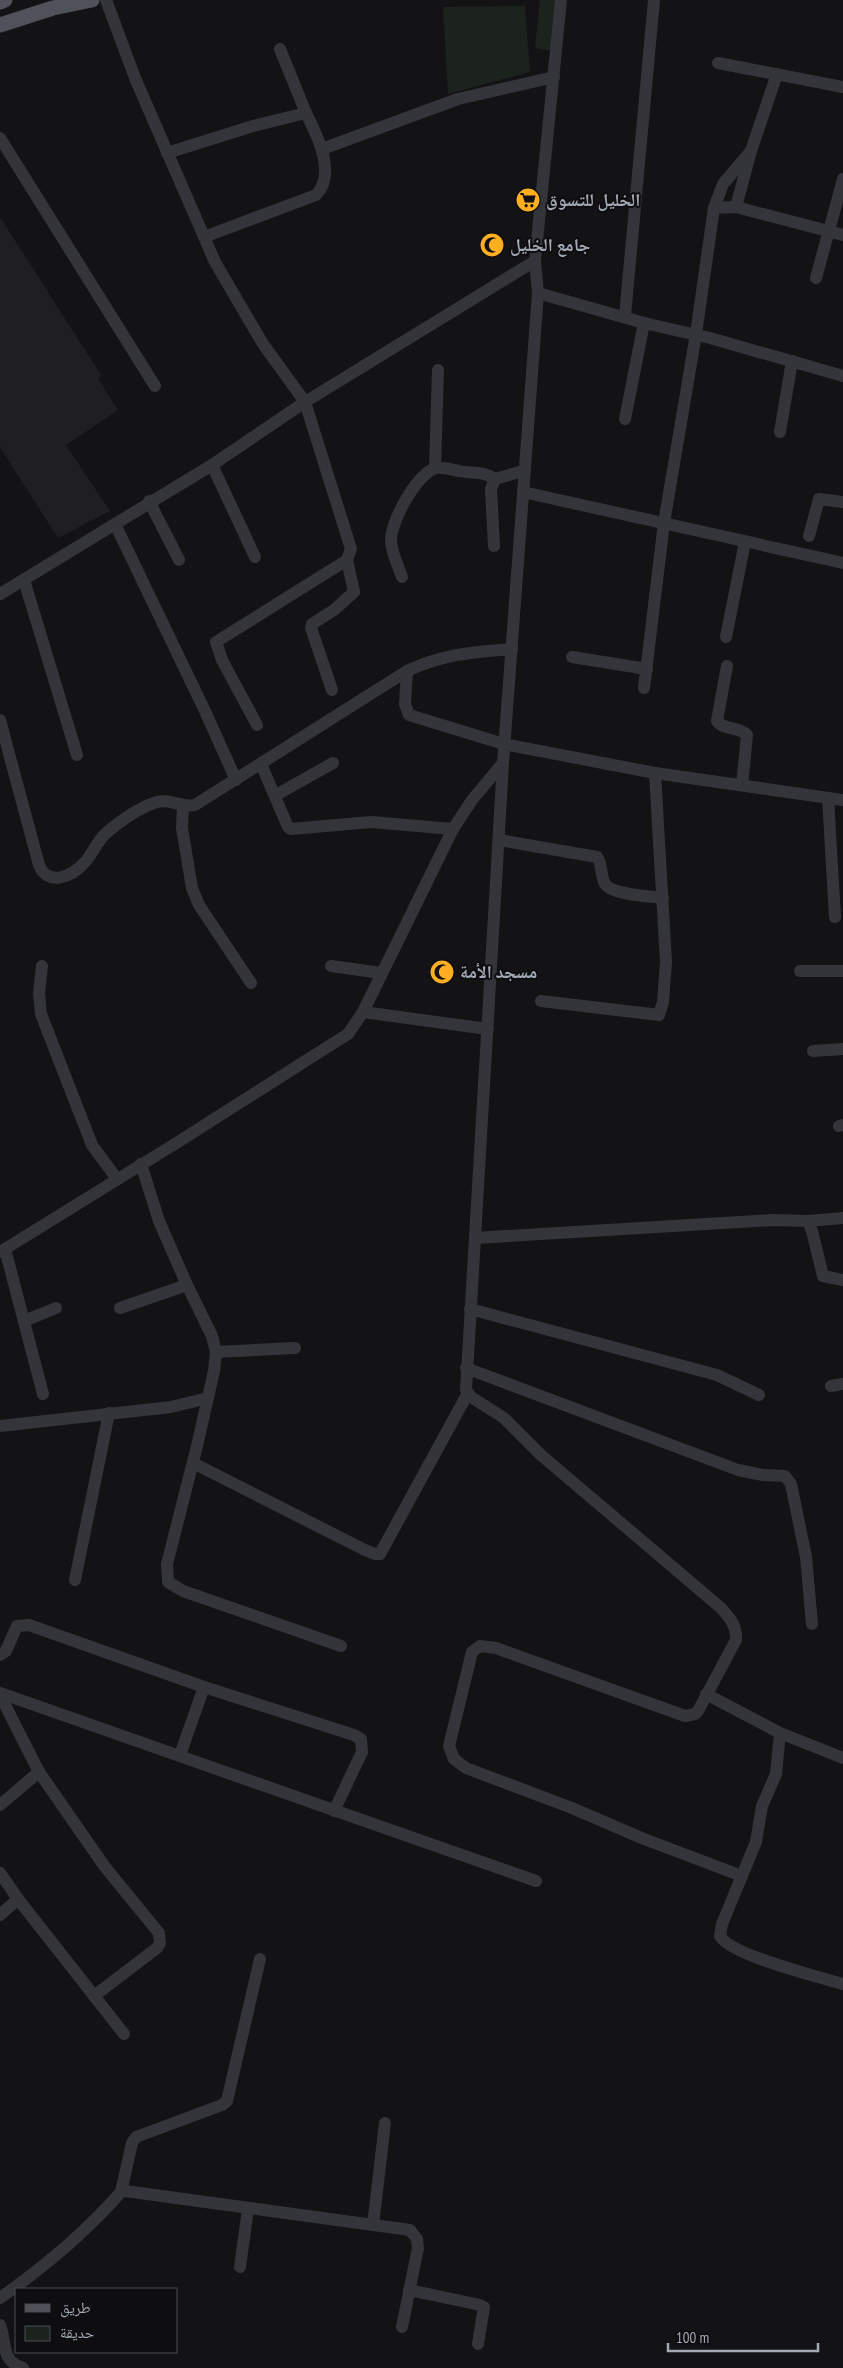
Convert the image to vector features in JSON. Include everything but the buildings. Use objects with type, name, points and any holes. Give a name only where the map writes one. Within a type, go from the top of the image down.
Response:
[{"type":"main road","points":[[0,2],[5,0]]},
{"type":"main road","points":[[0,25],[53,8],[92,0]]},
{"type":"street","points":[[106,0],[167,153],[216,262],[263,344],[306,402],[351,549],[347,560],[354,592],[334,610],[312,624],[311,628],[332,690]]},
{"type":"street","points":[[561,0],[535,261],[538,293],[504,744],[466,1390],[504,1418],[541,1455],[617,1518],[729,1617],[736,1629],[736,1640],[695,1714],[685,1716],[496,1648],[480,1646],[472,1652],[463,1680],[449,1741],[450,1752],[454,1759],[466,1768],[742,1876]]},
{"type":"street","points":[[625,316],[654,0]]},
{"type":"street","points":[[204,237],[316,195],[322,189],[325,175],[322,149],[280,49]]},
{"type":"street","points":[[718,63],[843,87]]},
{"type":"street","points":[[736,207],[777,74]]},
{"type":"street","points":[[322,149],[458,99],[554,77]]},
{"type":"street","points":[[167,153],[253,126],[306,113]]},
{"type":"street","points":[[0,138],[155,386]]},
{"type":"street","points":[[644,688],[664,523],[696,334],[714,208],[723,184],[752,151]]},
{"type":"street","points":[[816,278],[843,179]]},
{"type":"street","points":[[714,208],[736,207],[843,235]]},
{"type":"street","points":[[0,594],[212,465],[306,402],[535,261]]},
{"type":"street","points":[[538,293],[625,316],[644,323],[696,334],[843,376]]},
{"type":"street","points":[[625,419],[644,323]]},
{"type":"street","points":[[780,432],[792,361]]},
{"type":"street","points":[[435,468],[438,370]]},
{"type":"street","points":[[212,465],[255,557]]},
{"type":"street","points":[[402,577],[392,548],[394,525],[411,492],[424,476],[435,468],[477,471],[495,479],[524,471]]},
{"type":"street","points":[[494,546],[491,489],[495,479]]},
{"type":"street","points":[[523,492],[843,563]]},
{"type":"street","points":[[809,536],[819,498],[843,502]]},
{"type":"street","points":[[150,501],[180,560]]},
{"type":"street","points":[[115,524],[206,711],[236,780]]},
{"type":"street","points":[[726,637],[745,542]]},
{"type":"street","points":[[257,725],[222,660],[216,642],[347,560]]},
{"type":"street","points":[[24,580],[77,755]]},
{"type":"street","points":[[0,720],[39,865],[42,872],[48,878],[57,879],[74,871],[84,863],[104,835],[145,807],[160,801],[169,801],[182,806],[195,805],[407,671],[439,657],[457,653],[512,649]]},
{"type":"street","points":[[572,657],[647,669]]},
{"type":"street","points":[[727,666],[717,721],[721,726],[743,731],[747,735],[742,785]]},
{"type":"street","points":[[407,671],[405,704],[409,714],[504,744],[655,772],[843,800]]},
{"type":"street","points":[[276,795],[333,763]]},
{"type":"street","points":[[43,1394],[24,1321],[2,1250],[348,1034],[363,1012],[453,828],[487,780],[503,763]]},
{"type":"street","points":[[261,764],[276,795],[288,827],[291,829],[371,822],[453,828]]},
{"type":"street","points":[[540,1001],[659,1015],[663,1002],[666,962],[655,772]]},
{"type":"street","points":[[828,798],[834,918]]},
{"type":"street","points":[[182,806],[182,828],[192,888],[199,905],[252,982]]},
{"type":"street","points":[[499,840],[597,857],[601,863],[604,882],[609,888],[635,895],[663,898]]},
{"type":"street","points":[[42,966],[38,994],[41,1014],[92,1145],[117,1179]]},
{"type":"street","points":[[331,966],[382,974]]},
{"type":"street","points":[[800,971],[843,971]]},
{"type":"street","points":[[363,1012],[488,1029]]},
{"type":"street","points":[[813,1051],[843,1048]]},
{"type":"street","points":[[141,1164],[159,1221],[212,1336],[216,1352],[208,1398],[167,1564],[168,1582],[183,1591],[341,1646]]},
{"type":"street","points":[[474,1238],[773,1220],[808,1221],[843,1218]]},
{"type":"street","points":[[808,1221],[821,1272],[827,1278],[843,1280]]},
{"type":"street","points":[[120,1308],[187,1285]]},
{"type":"street","points":[[24,1321],[56,1308]]},
{"type":"street","points":[[470,1309],[717,1375],[759,1395]]},
{"type":"street","points":[[216,1352],[295,1348]]},
{"type":"street","points":[[466,1368],[738,1470],[763,1475],[785,1476],[791,1484],[806,1557],[812,1624]]},
{"type":"street","points":[[192,1463],[365,1550],[380,1554],[468,1393]]},
{"type":"street","points":[[0,1426],[171,1407],[208,1398]]},
{"type":"street","points":[[75,1580],[109,1413]]},
{"type":"street","points":[[0,1655],[6,1651],[17,1626],[29,1625],[204,1687],[361,1739],[362,1752],[334,1811]]},
{"type":"street","points":[[180,1755],[204,1687]]},
{"type":"street","points":[[0,1694],[180,1755],[536,1881]]},
{"type":"street","points":[[0,1694],[39,1772],[105,1867],[159,1933],[160,1943],[158,1948],[94,1996]]},
{"type":"street","points":[[706,1694],[780,1733],[843,1758]]},
{"type":"street","points":[[780,1733],[776,1774],[762,1806],[756,1842],[720,1931],[720,1936],[726,1945],[772,1962],[843,1984]]},
{"type":"street","points":[[0,1805],[39,1772]]},
{"type":"street","points":[[0,1873],[18,1899],[124,2034]]},
{"type":"street","points":[[0,1915],[18,1899]]},
{"type":"street","points":[[0,2298],[71,2243],[121,2192],[132,2143],[136,2137],[222,2105],[228,2101],[260,1959]]},
{"type":"street","points":[[373,2225],[385,2123]]},
{"type":"street","points":[[121,2192],[410,2230],[414,2234],[418,2248],[402,2327]]},
{"type":"street","points":[[240,2267],[248,2209]]},
{"type":"street","points":[[409,2290],[484,2307],[478,2344]]},
{"type":"street","points":[[0,2325],[6,2356],[16,2366],[23,2368]]},
{"type":"shaded area","points":[[0,217],[101,375],[98,378],[118,410],[66,445],[110,511],[58,538],[0,447]]},
{"type":"green space","points":[[540,0],[560,0],[554,51],[535,48]]},
{"type":"green space","points":[[525,6],[530,72],[448,94],[443,7]]},
{"type":"place","name":"الخليل للتسوق","points":[[528,200]]},
{"type":"place","name":"جامع الخليل","points":[[492,245]]},
{"type":"place","name":"مسجد الأمة","points":[[442,972]]}]
